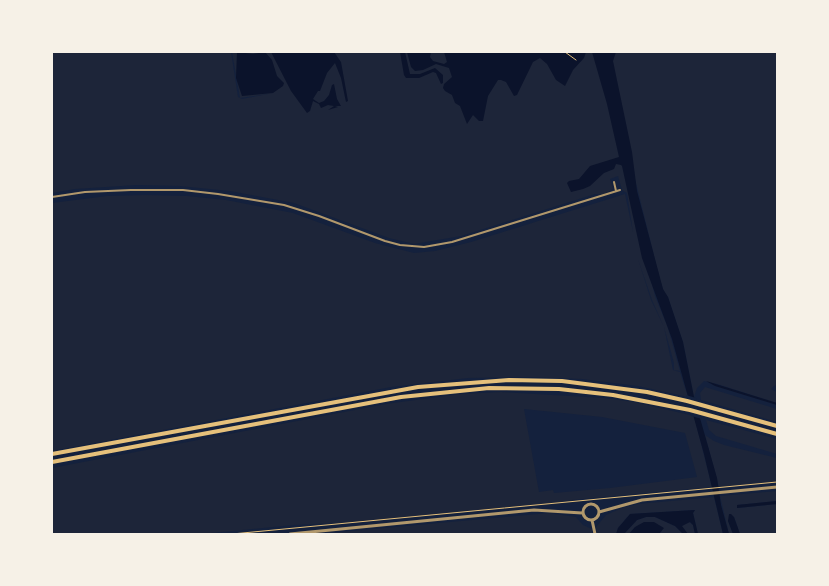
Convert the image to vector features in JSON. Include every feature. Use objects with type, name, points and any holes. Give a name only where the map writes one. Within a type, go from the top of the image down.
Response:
[{"type":"highway","points":[[52,454],[347,398],[458,382],[509,380],[562,381],[605,386],[688,401],[777,426]]},
{"type":"highway","points":[[52,462],[357,404],[442,392],[489,388],[559,390],[613,395],[690,410],[777,434]]},
{"type":"street","points":[[614,182],[616,191]]},
{"type":"street","points":[[52,197],[85,192],[131,190],[183,190],[218,194],[296,209],[385,241],[400,245],[424,247],[452,242],[620,190]]},
{"type":"street","points":[[599,512],[638,501],[777,487]]},
{"type":"street","points":[[590,504],[596,506],[599,512],[597,518],[592,520],[586,519],[582,513],[584,507],[590,504]]},
{"type":"street","points":[[290,534],[534,510],[582,513]]},
{"type":"street","points":[[592,520],[594,534]]},
{"type":"path","points":[[566,52],[576,60]]},
{"type":"path","points":[[232,534],[777,482]]},
{"type":"shaded area","points":[[52,52],[231,52],[238,97],[240,98],[232,52],[777,52],[777,385],[771,389],[777,392],[777,403],[704,381],[697,388],[694,397],[683,342],[668,297],[664,293],[660,280],[635,179],[626,179],[655,296],[668,328],[680,371],[674,370],[674,363],[664,327],[673,370],[680,372],[688,397],[638,386],[582,379],[528,377],[468,378],[391,387],[52,451],[52,203],[107,196],[145,195],[187,196],[226,200],[293,213],[375,243],[414,253],[435,251],[471,242],[625,194],[633,232],[627,193],[622,190],[618,176],[610,179],[613,189],[604,194],[595,194],[461,236],[414,244],[389,238],[294,203],[230,191],[180,186],[137,185],[75,189],[52,193]],"holes":[[[268,94],[242,99],[240,98]],[[638,259],[652,300],[664,327],[651,300]]]},
{"type":"shaded area","points":[[237,52],[253,54],[265,52],[272,60],[277,76],[284,83],[283,86],[273,93],[242,96],[236,78]]},
{"type":"shaded area","points":[[271,52],[334,52],[341,62],[348,101],[346,102],[341,78],[335,63],[327,73],[320,91],[318,91],[313,99],[319,103],[324,101],[329,95],[332,85],[334,84],[337,99],[341,106],[335,106],[338,107],[328,110],[334,106],[328,105],[321,108],[319,104],[313,101],[310,111],[307,113],[291,91]]},
{"type":"shaded area","points":[[400,52],[405,52],[410,74],[420,74],[435,68],[443,75],[443,83],[441,84],[436,73],[433,72],[419,78],[406,78],[404,75]]},
{"type":"shaded area","points":[[407,52],[431,52],[430,57],[433,61],[444,64],[447,62],[444,52],[586,52],[584,58],[573,70],[565,86],[556,80],[547,64],[540,58],[533,62],[517,95],[514,96],[506,82],[498,80],[488,96],[483,121],[479,121],[473,115],[467,124],[460,106],[455,103],[452,95],[443,88],[444,84],[452,77],[449,68],[436,64],[423,70],[415,71],[411,67]]},
{"type":"shaded area","points":[[592,52],[616,52],[613,61],[632,152],[637,191],[663,289],[668,297],[683,342],[694,397],[717,478],[721,505],[729,534],[723,534],[704,454],[672,339],[642,258],[622,166],[616,164],[614,169],[604,173],[590,186],[583,189],[571,192],[567,183],[569,181],[579,179],[590,166],[619,157],[607,104]]},
{"type":"shaded area","points":[[706,381],[777,403],[777,405],[715,386]]},
{"type":"shaded area","points":[[705,387],[777,409],[777,422],[701,400],[700,393]]},
{"type":"shaded area","points":[[501,392],[604,398],[634,402],[694,416],[712,487],[361,522],[294,525],[201,534],[52,534],[52,468],[386,404],[461,394]],"holes":[[[524,409],[602,417],[685,433],[697,477],[610,488],[554,493],[553,490],[539,492]]]},
{"type":"shaded area","points":[[706,420],[777,439],[777,454],[716,436],[709,430]]},
{"type":"shaded area","points":[[705,435],[724,445],[777,458],[777,482],[719,487]]},
{"type":"shaded area","points":[[777,491],[777,501],[738,505],[737,508],[777,504],[777,534],[740,534],[734,517],[728,521],[733,534],[729,534],[720,496]]},
{"type":"shaded area","points":[[714,497],[723,534],[698,534],[693,513],[695,510],[630,514],[618,528],[616,534],[597,534],[596,527],[606,515],[622,508],[638,504]]},
{"type":"shaded area","points":[[777,501],[777,504],[737,508],[737,505]]},
{"type":"shaded area","points":[[695,510],[693,513],[698,534],[695,534],[693,525],[690,522],[682,526],[688,534],[683,534],[675,526],[655,517],[646,517],[637,520],[624,534],[616,534],[618,528],[630,514]]},
{"type":"shaded area","points":[[549,513],[576,517],[583,525],[592,529],[592,534],[340,534],[340,532]]},
{"type":"shaded area","points":[[729,514],[734,517],[740,534],[733,534],[728,521]]},
{"type":"shaded area","points":[[646,517],[655,517],[675,526],[683,534],[659,534],[662,531],[635,527],[629,534],[624,534],[637,520]]},
{"type":"shaded area","points":[[688,521],[693,525],[695,534],[688,534],[682,528],[682,526]]},
{"type":"shaded area","points":[[644,522],[654,522],[664,528],[659,534],[629,534],[635,527]]},
{"type":"pier","points":[[686,395],[696,398],[702,419],[691,416]]}]
